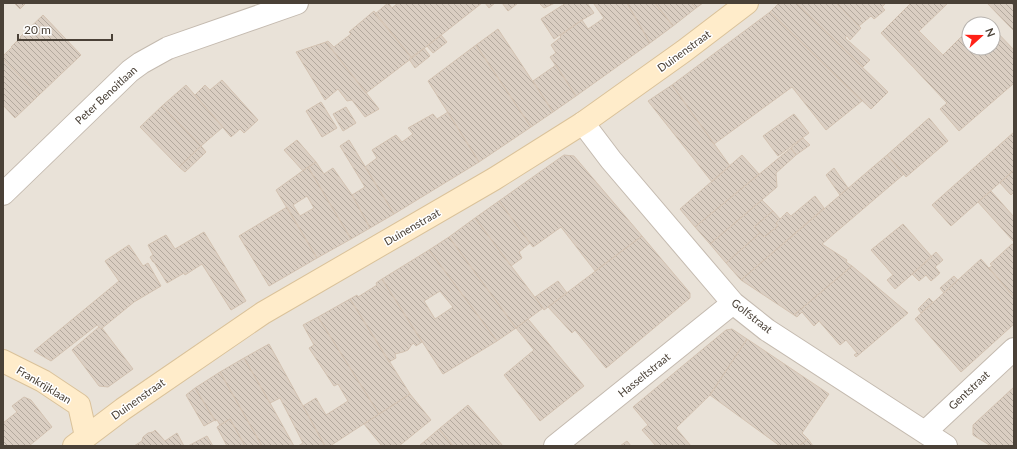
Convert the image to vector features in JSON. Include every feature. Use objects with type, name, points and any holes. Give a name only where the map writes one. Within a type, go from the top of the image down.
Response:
[{"type":"street","name":"Peter Benoitlaan","points":[[3,194],[140,63],[168,48],[297,3]]},
{"type":"street","name":"Duinenstraat","points":[[80,441],[123,409],[263,313],[494,179],[583,123],[684,51],[747,3]]},
{"type":"street","name":"Golfstraat","points":[[583,123],[611,160],[733,303],[767,330],[946,446]]},
{"type":"street","name":"Hasseltstraat","points":[[555,446],[733,303]]},
{"type":"street","name":"Gentstraat","points":[[925,432],[1014,349]]},
{"type":"street","name":"Frankrijklaan","points":[[3,361],[43,381],[79,406],[80,441]]},
{"type":"shaded area","points":[[3,3],[1014,3],[1014,446],[3,446]]},
{"type":"building","points":[[14,3],[26,3],[20,9]]},
{"type":"building","points":[[388,3],[391,3],[389,4],[392,8],[398,3],[482,3],[412,58],[375,14]]},
{"type":"building","points":[[485,3],[495,3],[489,8]]},
{"type":"building","points":[[502,3],[518,3],[508,11]]},
{"type":"building","points":[[539,3],[555,3],[544,8]]},
{"type":"building","points":[[566,3],[587,3],[594,13],[554,39],[541,19]]},
{"type":"building","points":[[627,3],[650,43],[576,96],[550,57],[556,53],[551,45],[561,37],[560,36],[582,20],[588,29],[604,18],[594,4]]},
{"type":"building","points":[[627,3],[655,3],[673,26],[650,43]]},
{"type":"building","points":[[655,3],[691,3],[696,8],[673,26]]},
{"type":"building","points":[[691,3],[703,3],[696,8]]},
{"type":"building","points":[[779,3],[796,3],[888,92],[871,109],[770,12]]},
{"type":"building","points":[[796,3],[836,3],[861,28],[850,40],[847,36],[845,38],[870,60],[863,67]]},
{"type":"building","points":[[836,3],[886,3],[882,7],[885,10],[874,19],[871,16],[859,26]]},
{"type":"building","points":[[911,3],[948,3],[919,31],[943,55],[961,37],[961,56],[1001,56],[1001,36],[1014,50],[1014,86],[1013,84],[959,131],[940,109],[947,103],[881,33]]},
{"type":"building","points":[[987,3],[1014,3],[1014,31],[1001,16]]},
{"type":"building","points":[[374,11],[412,58],[366,93],[326,42],[328,41],[334,47],[351,34],[349,32]]},
{"type":"building","points":[[770,12],[862,101],[826,130],[792,87],[714,144],[672,85]]},
{"type":"building","points":[[43,15],[81,55],[39,95],[3,59],[3,56]]},
{"type":"building","points":[[498,29],[553,112],[531,127],[476,45]]},
{"type":"building","points":[[441,35],[447,42],[433,53],[427,46]]},
{"type":"building","points":[[326,42],[379,109],[365,117],[352,100],[347,101],[338,89],[325,100],[296,52]]},
{"type":"building","points":[[476,45],[531,127],[479,162],[428,81]]},
{"type":"building","points":[[424,48],[430,56],[415,68],[409,59]]},
{"type":"building","points":[[3,59],[39,95],[15,118],[3,105]]},
{"type":"building","points":[[556,65],[576,96],[553,112],[533,81]]},
{"type":"building","points":[[222,80],[258,120],[244,133],[240,129],[231,137],[195,95],[205,85],[210,90]]},
{"type":"building","points":[[186,85],[223,127],[201,146],[162,106]]},
{"type":"building","points":[[672,85],[730,166],[712,182],[648,101]]},
{"type":"building","points":[[321,102],[337,128],[322,137],[306,111]]},
{"type":"building","points":[[162,106],[201,146],[179,167],[140,127]]},
{"type":"building","points":[[346,107],[356,123],[343,131],[333,114]]},
{"type":"building","points":[[448,112],[479,162],[394,214],[365,167],[377,158],[372,150],[396,135],[402,142],[413,134],[408,128],[433,114],[437,119]]},
{"type":"building","points":[[794,114],[809,133],[778,156],[763,136]]},
{"type":"building","points":[[929,118],[948,141],[906,177],[887,155]]},
{"type":"building","points":[[1014,132],[1014,170],[951,226],[932,205]]},
{"type":"building","points":[[803,138],[810,145],[796,155],[791,148]]},
{"type":"building","points":[[297,140],[316,162],[303,171],[284,150]]},
{"type":"building","points":[[349,140],[394,214],[370,228],[352,195],[365,187],[340,146]]},
{"type":"building","points":[[201,146],[206,152],[185,172],[179,167]]},
{"type":"building","points":[[791,148],[796,155],[776,173],[777,187],[710,244],[695,227]]},
{"type":"building","points":[[564,155],[574,156],[642,236],[595,271],[561,227],[533,247],[499,201]]},
{"type":"building","points":[[742,155],[759,174],[695,227],[680,209]]},
{"type":"building","points":[[887,155],[904,174],[822,244],[847,260],[846,262],[852,266],[794,315],[741,280]]},
{"type":"building","points":[[316,162],[324,174],[333,168],[352,195],[370,228],[351,239],[308,167]]},
{"type":"building","points":[[308,167],[351,239],[317,258],[276,190]],"holes":[[[307,196],[314,208],[300,216],[293,205]]]},
{"type":"building","points":[[834,168],[848,188],[840,195],[826,175]]},
{"type":"building","points":[[1014,170],[1014,192],[1011,195],[1000,183]]},
{"type":"building","points":[[991,191],[1014,217],[1014,242],[978,202]]},
{"type":"building","points":[[815,196],[824,208],[741,280],[726,263],[760,233],[764,237],[778,226],[776,223],[787,212],[791,216]]},
{"type":"building","points":[[762,200],[773,211],[754,227],[760,233],[726,263],[710,244]]},
{"type":"building","points":[[499,201],[530,243],[519,252],[522,258],[511,266],[475,218]]},
{"type":"building","points":[[287,207],[317,258],[269,286],[239,236]]},
{"type":"building","points":[[773,211],[780,219],[776,223],[778,226],[764,237],[754,227]]},
{"type":"building","points":[[475,218],[543,308],[516,328],[449,237]]},
{"type":"building","points":[[903,224],[932,257],[895,289],[887,280],[893,275],[871,250]]},
{"type":"building","points":[[204,232],[246,301],[231,310],[202,264],[185,275],[184,273],[167,283],[150,257],[153,255],[148,245],[166,235],[175,249]]},
{"type":"building","points":[[642,236],[690,293],[690,298],[606,368],[575,330],[572,333],[548,307]]},
{"type":"building","points":[[449,237],[516,328],[497,341],[429,250]]},
{"type":"building","points":[[1012,244],[1014,245],[1014,297],[989,268],[992,266],[990,264]]},
{"type":"building","points":[[129,245],[143,266],[148,263],[161,286],[134,302],[101,329],[97,325],[51,361],[34,351],[119,281],[105,261]]},
{"type":"building","points":[[429,250],[497,341],[443,374],[382,279]],"holes":[[[440,291],[453,307],[435,319],[424,301]]]},
{"type":"building","points":[[936,252],[943,260],[935,267],[940,273],[931,281],[926,275],[919,281],[912,274]]},
{"type":"building","points":[[981,259],[1014,297],[1014,324],[961,372],[915,319]]},
{"type":"building","points":[[852,266],[908,313],[856,357],[854,355],[857,353],[846,340],[840,345],[819,321],[814,326],[802,312],[797,317],[794,315]]},
{"type":"building","points":[[954,276],[958,280],[944,293],[940,288]]},
{"type":"building","points":[[382,279],[422,342],[416,346],[413,343],[408,350],[395,354],[396,358],[389,362],[350,299],[357,295],[358,297],[377,285],[376,283]]},
{"type":"building","points":[[558,281],[567,293],[544,310],[535,297]]},
{"type":"building","points":[[929,298],[933,302],[921,313],[918,309]]},
{"type":"building","points":[[350,299],[410,394],[379,414],[318,317]]},
{"type":"building","points":[[318,317],[379,414],[330,446],[325,446],[303,406],[316,398],[326,415],[348,401],[338,384],[334,386],[309,348],[314,345],[303,325]]},
{"type":"building","points":[[528,319],[584,386],[540,421],[504,375],[534,350],[516,328]]},
{"type":"building","points":[[99,327],[101,329],[102,328],[133,369],[108,387],[99,386],[72,350]]},
{"type":"building","points":[[732,329],[747,339],[710,395],[676,428],[691,446],[656,446],[642,430],[648,425],[633,407],[726,330]]},
{"type":"building","points":[[747,339],[829,394],[802,433],[808,439],[799,446],[780,446],[710,395]]},
{"type":"building","points":[[269,344],[325,446],[298,446],[303,443],[280,398],[270,403],[244,358]]},
{"type":"building","points":[[244,358],[294,446],[262,446],[220,372]]},
{"type":"building","points":[[220,372],[262,446],[245,446],[230,419],[220,425],[217,420],[215,421],[195,388]]},
{"type":"building","points":[[1014,387],[1014,446],[991,446],[973,435],[973,425]]},
{"type":"building","points":[[195,388],[215,420],[204,426],[186,395]]},
{"type":"building","points":[[410,394],[431,420],[399,446],[382,446],[364,424]]},
{"type":"building","points":[[24,397],[31,400],[52,427],[29,446],[3,446],[3,423],[17,412],[12,406]]},
{"type":"building","points":[[468,405],[503,446],[453,446],[439,429]]},
{"type":"building","points":[[230,419],[245,446],[227,446],[217,427]]},
{"type":"building","points":[[439,429],[453,446],[419,446]]},
{"type":"building","points":[[155,430],[165,441],[177,433],[184,446],[134,446],[142,441],[143,437],[148,433]]},
{"type":"building","points":[[207,436],[213,446],[188,446]]},
{"type":"building","points":[[808,439],[813,446],[799,446]]},
{"type":"building","points":[[627,441],[631,446],[620,446]]}]
